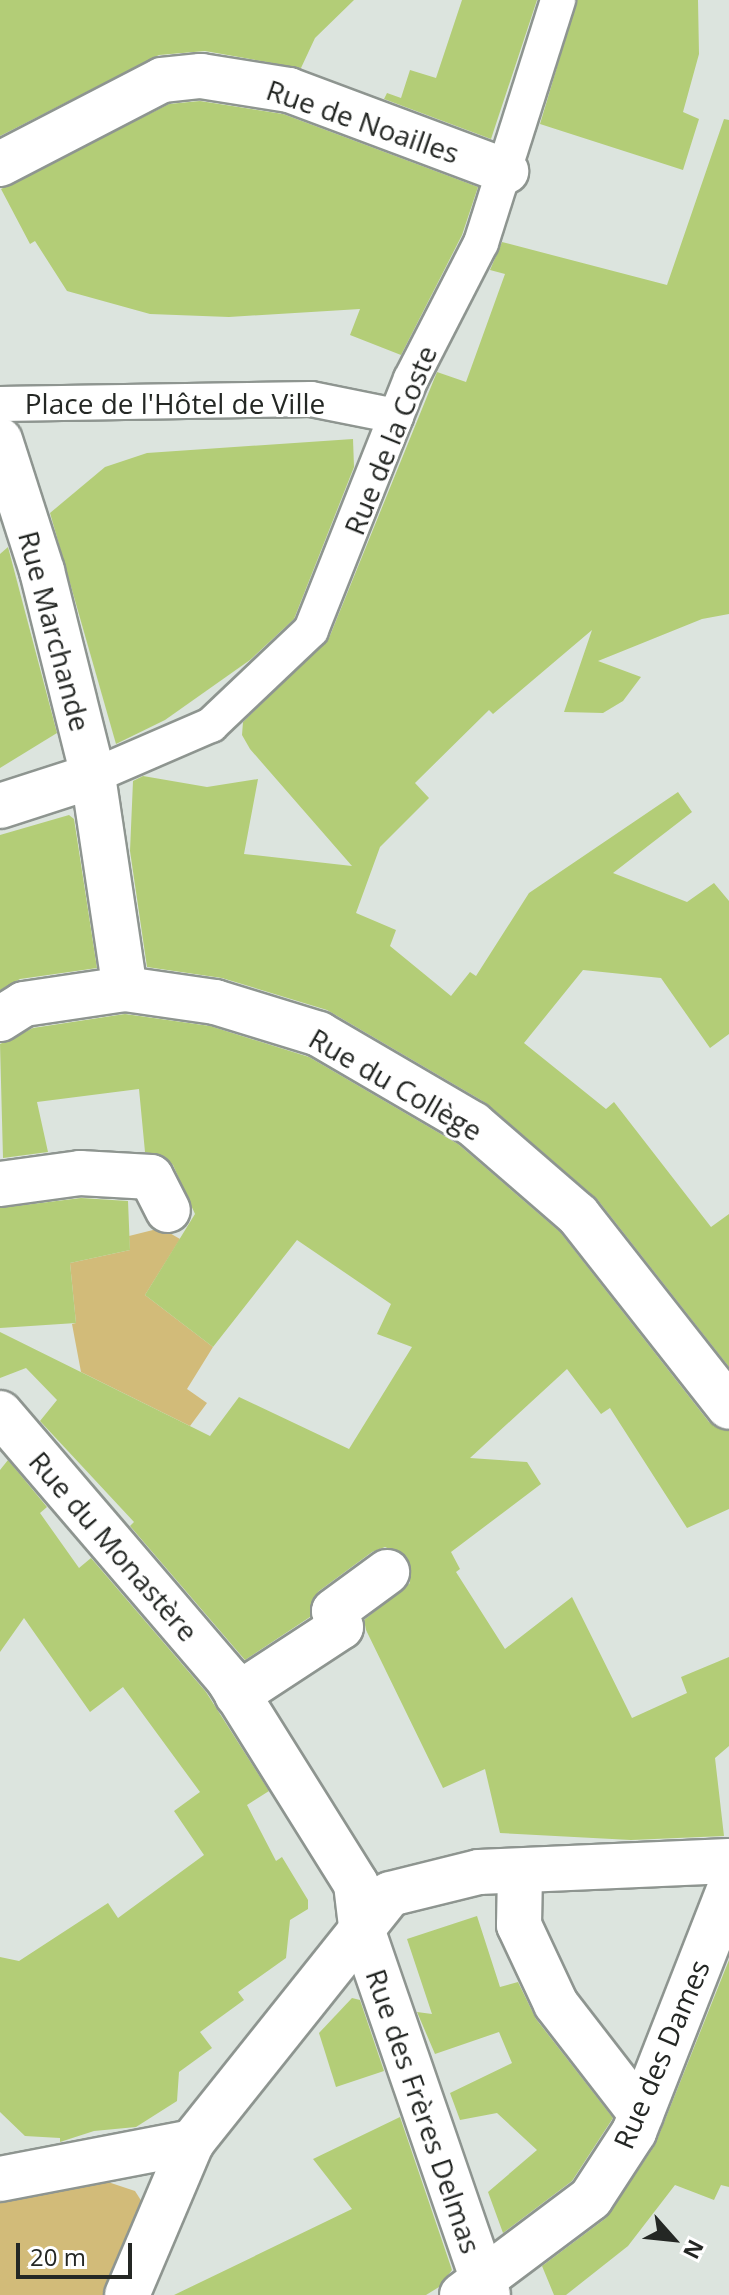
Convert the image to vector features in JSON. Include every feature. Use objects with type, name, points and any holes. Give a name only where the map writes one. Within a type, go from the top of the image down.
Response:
[{"type":"street","name":"Rue de la Coste","points":[[93,776],[211,725],[311,630],[396,416],[481,243],[558,0]]},
{"type":"street","name":"Rue de Noailles","points":[[0,164],[162,80],[201,76],[289,90],[506,171]]},
{"type":"street","name":"Place de l'Hôtel de Ville","points":[[0,404],[311,399],[396,416]]},
{"type":"street","name":"Rue Marchande","points":[[0,440],[42,571],[93,776],[125,989]]},
{"type":"street","points":[[0,806],[93,776]]},
{"type":"street","name":"Rue du Collège","points":[[0,1019],[24,1004],[125,989],[215,1002],[319,1034],[473,1124],[578,1215],[729,1407]]},
{"type":"street","points":[[0,1184],[80,1173],[151,1177],[168,1210]]},
{"type":"street","name":"Rue du Monastère","points":[[0,1413],[232,1687],[356,1884],[361,1926]]},
{"type":"street","points":[[232,1687],[341,1627],[334,1611],[387,1572]]},
{"type":"street","points":[[127,2295],[192,2142],[361,1926],[390,1894],[479,1872],[520,1873],[729,1861]]},
{"type":"street","points":[[520,1873],[519,1925],[556,2004],[641,2114]]},
{"type":"street","name":"Rue des Dames","points":[[478,2291],[591,2198],[641,2114],[729,1889]]},
{"type":"street","name":"Rue des Frères Delmas","points":[[361,1926],[478,2291]]},
{"type":"street","points":[[0,2179],[192,2142]]},
{"type":"shaded area","points":[[161,1228],[180,1239],[145,1295],[213,1347],[187,1389],[207,1403],[190,1426],[81,1372],[72,1324],[76,1323],[70,1263],[130,1250],[129,1236]]},
{"type":"shaded area","points":[[99,2179],[135,2191],[149,2213],[116,2295],[0,2295],[0,2196]]},
{"type":"building","points":[[0,0],[354,0],[315,38],[301,68],[205,51],[159,55],[0,136]]},
{"type":"building","points":[[462,0],[537,0],[491,139],[384,99],[387,93],[401,98],[410,70],[436,78]]},
{"type":"building","points":[[577,0],[698,0],[699,54],[683,112],[699,119],[683,170],[540,124]]},
{"type":"building","points":[[200,101],[283,114],[478,187],[462,235],[401,355],[350,335],[360,309],[229,317],[150,314],[67,291],[35,241],[30,244],[1,189],[169,104]]},
{"type":"building","points":[[724,119],[729,120],[729,614],[702,619],[598,661],[641,677],[623,701],[603,713],[564,712],[592,630],[493,714],[489,710],[415,783],[429,798],[380,847],[356,913],[396,930],[390,946],[451,996],[470,972],[476,976],[529,893],[678,792],[692,812],[613,873],[687,902],[714,883],[729,901],[729,1034],[710,1048],[661,978],[583,970],[524,1043],[606,1109],[614,1102],[711,1227],[729,1214],[729,1367],[597,1199],[486,1103],[327,1010],[222,978],[147,967],[130,851],[133,781],[143,776],[207,787],[258,779],[244,854],[352,866],[250,749],[242,735],[243,722],[329,638],[437,372],[466,382],[505,274],[490,270],[502,242],[667,285]]},
{"type":"building","points":[[353,439],[354,467],[294,619],[250,660],[165,720],[116,744],[50,513],[105,467],[147,453]]},
{"type":"building","points":[[8,547],[57,733],[0,768],[0,554]]},
{"type":"building","points":[[69,815],[74,819],[97,968],[20,979],[0,990],[0,835]]},
{"type":"building","points":[[125,1014],[210,1026],[309,1057],[458,1144],[560,1232],[709,1422],[729,1431],[729,1509],[687,1528],[610,1408],[601,1414],[567,1369],[470,1458],[527,1462],[541,1484],[451,1552],[460,1569],[456,1572],[505,1649],[572,1597],[632,1718],[687,1693],[681,1677],[729,1657],[729,1746],[715,1758],[724,1836],[631,1840],[500,1833],[485,1769],[443,1788],[366,1630],[364,1620],[410,1583],[407,1557],[385,1547],[372,1552],[319,1591],[312,1600],[310,1617],[245,1660],[130,1526],[134,1522],[40,1421],[57,1400],[26,1368],[0,1378],[0,1332],[210,1436],[239,1397],[349,1449],[412,1347],[377,1334],[391,1304],[297,1240],[213,1347],[145,1295],[195,1214],[173,1165],[164,1156],[145,1152],[139,1089],[37,1102],[48,1152],[3,1158],[0,1044],[33,1028]]},
{"type":"building","points":[[81,1198],[128,1201],[130,1250],[70,1263],[76,1323],[0,1328],[0,1208]]},
{"type":"building","points":[[8,1460],[47,1507],[40,1513],[79,1568],[91,1558],[206,1692],[269,1791],[247,1805],[276,1861],[282,1857],[308,1900],[308,1909],[290,1920],[286,1958],[238,1992],[244,2000],[200,2032],[212,2048],[179,2072],[177,2101],[136,2127],[94,2131],[60,2142],[60,2138],[25,2136],[0,2112],[0,1957],[19,1961],[108,1903],[118,1918],[204,1855],[174,1811],[200,1792],[123,1687],[90,1712],[24,1618],[0,1652],[0,1470]]},
{"type":"building","points":[[477,1916],[500,1987],[518,1982],[536,2019],[613,2118],[572,2181],[503,2233],[488,2192],[537,2150],[497,2113],[460,2120],[450,2093],[512,2063],[499,2032],[435,2054],[417,2012],[432,2014],[407,1939]]},
{"type":"building","points":[[729,1960],[729,2187],[721,2185],[714,2200],[675,2185],[628,2246],[566,2295],[554,2295],[542,2266],[606,2218],[655,2145]]},
{"type":"building","points":[[352,1998],[360,2000],[384,2071],[336,2087],[319,2033]]},
{"type":"building","points":[[400,2117],[452,2270],[439,2287],[426,2295],[174,2295],[352,2209],[313,2159]]}]
